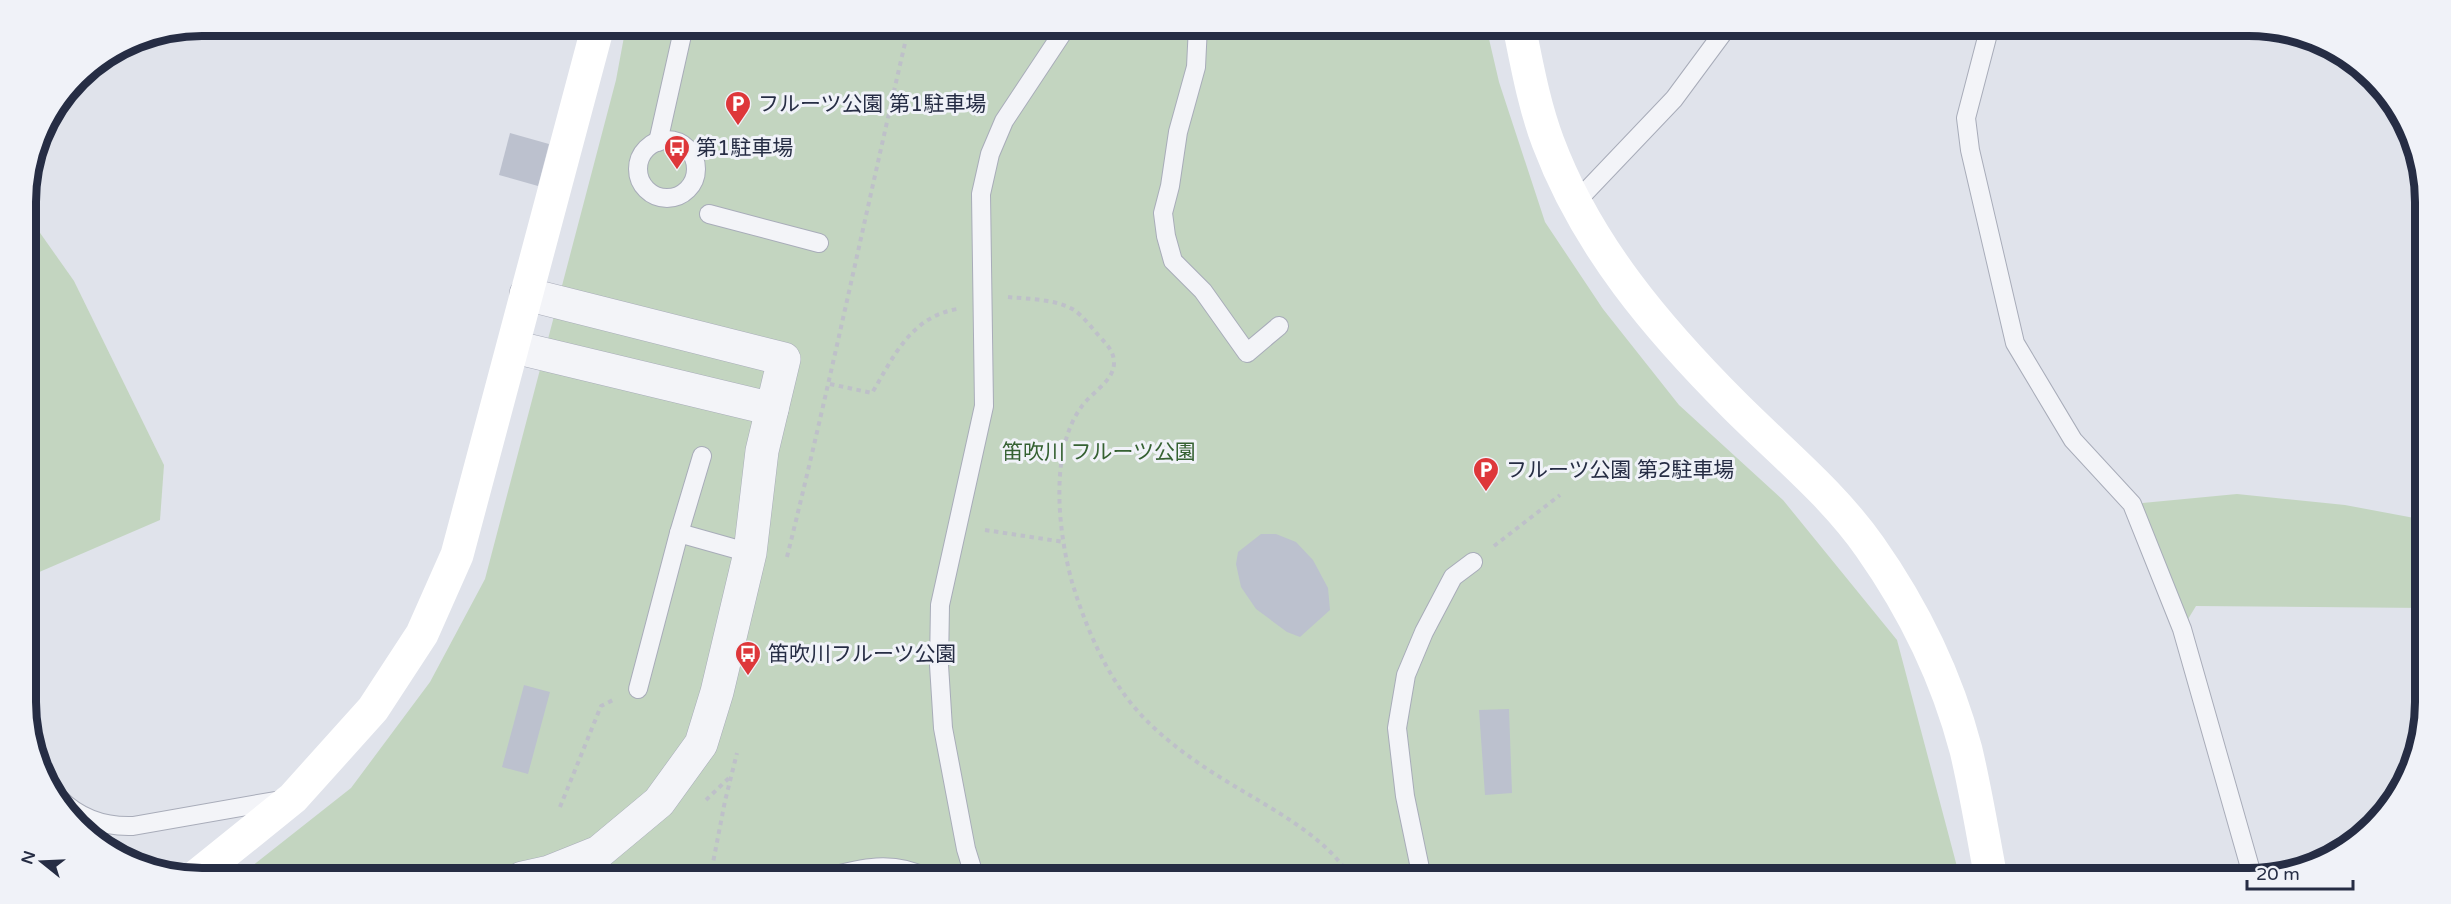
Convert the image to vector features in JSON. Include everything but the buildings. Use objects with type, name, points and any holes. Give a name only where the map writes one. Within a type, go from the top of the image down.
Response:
[{"type":"street","points":[[206,868],[293,798],[373,709],[422,634],[457,555],[595,36]]},
{"type":"street","points":[[1521,36],[1548,142],[1575,203],[1616,271],[1673,343],[1812,479],[1869,545],[1904,600],[1936,662],[1965,749],[1989,868]]},
{"type":"street","points":[[526,294],[784,358],[762,451],[750,553],[717,692],[701,744],[659,802],[598,852],[559,868]]},
{"type":"street","points":[[514,346],[772,409]]},
{"type":"lane","points":[[657,142],[682,36]]},
{"type":"lane","points":[[972,868],[966,849],[943,728],[939,665],[940,605],[984,406],[981,194],[990,154],[1004,121],[1060,36]]},
{"type":"lane","points":[[1198,36],[1196,67],[1178,132],[1170,186],[1163,213],[1173,261],[1203,291],[1247,353],[1279,326]]},
{"type":"lane","points":[[1575,203],[1674,99],[1721,36]]},
{"type":"lane","points":[[1987,36],[1966,118],[1970,150],[2015,343],[2073,440],[2132,504],[2182,629],[2250,868]]},
{"type":"lane","points":[[709,214],[819,243]]},
{"type":"lane","points":[[638,689],[702,456]]},
{"type":"lane","points":[[679,533],[750,553]]},
{"type":"lane","points":[[1420,868],[1405,796],[1397,728],[1406,675],[1424,632],[1454,577],[1473,562]]},
{"type":"lane","points":[[82,816],[117,827],[133,826],[293,798]]},
{"type":"lane","points":[[861,868],[901,868]]},
{"type":"path","points":[[785,565],[830,384],[869,197],[907,36]]},
{"type":"path","points":[[830,384],[872,393],[911,333],[937,313],[1006,297],[1028,299],[1074,310],[1112,351],[1114,365],[1106,381],[1082,405],[1067,431],[1059,493],[1064,542],[1077,599],[1095,642],[1134,707],[1200,764],[1273,808],[1345,868]]},
{"type":"path","points":[[1473,562],[1560,495]]},
{"type":"path","points":[[958,525],[1064,542]]},
{"type":"path","points":[[560,807],[601,706],[638,689]]},
{"type":"path","points":[[712,868],[725,801],[740,743]]},
{"type":"green space","name":"笛吹川 フルーツ公園","points":[[624,36],[1488,36],[1499,82],[1545,222],[1603,309],[1679,405],[1783,500],[1897,640],[1957,868],[250,868],[351,788],[430,682],[485,579],[616,80]]},
{"type":"green space","points":[[36,227],[74,281],[164,465],[160,520],[37,573]]},
{"type":"green space","points":[[2237,494],[2345,505],[2415,518],[2415,608],[2196,606],[2182,629],[2132,504]]},
{"type":"place","name":"フルーツ公園 第1駐車場","points":[[738,127]]},
{"type":"place","name":"第1駐車場","points":[[677,171]]},
{"type":"place","name":"フルーツ公園 第2駐車場","points":[[1486,493]]},
{"type":"place","name":"笛吹川フルーツ公園","points":[[748,677]]}]
